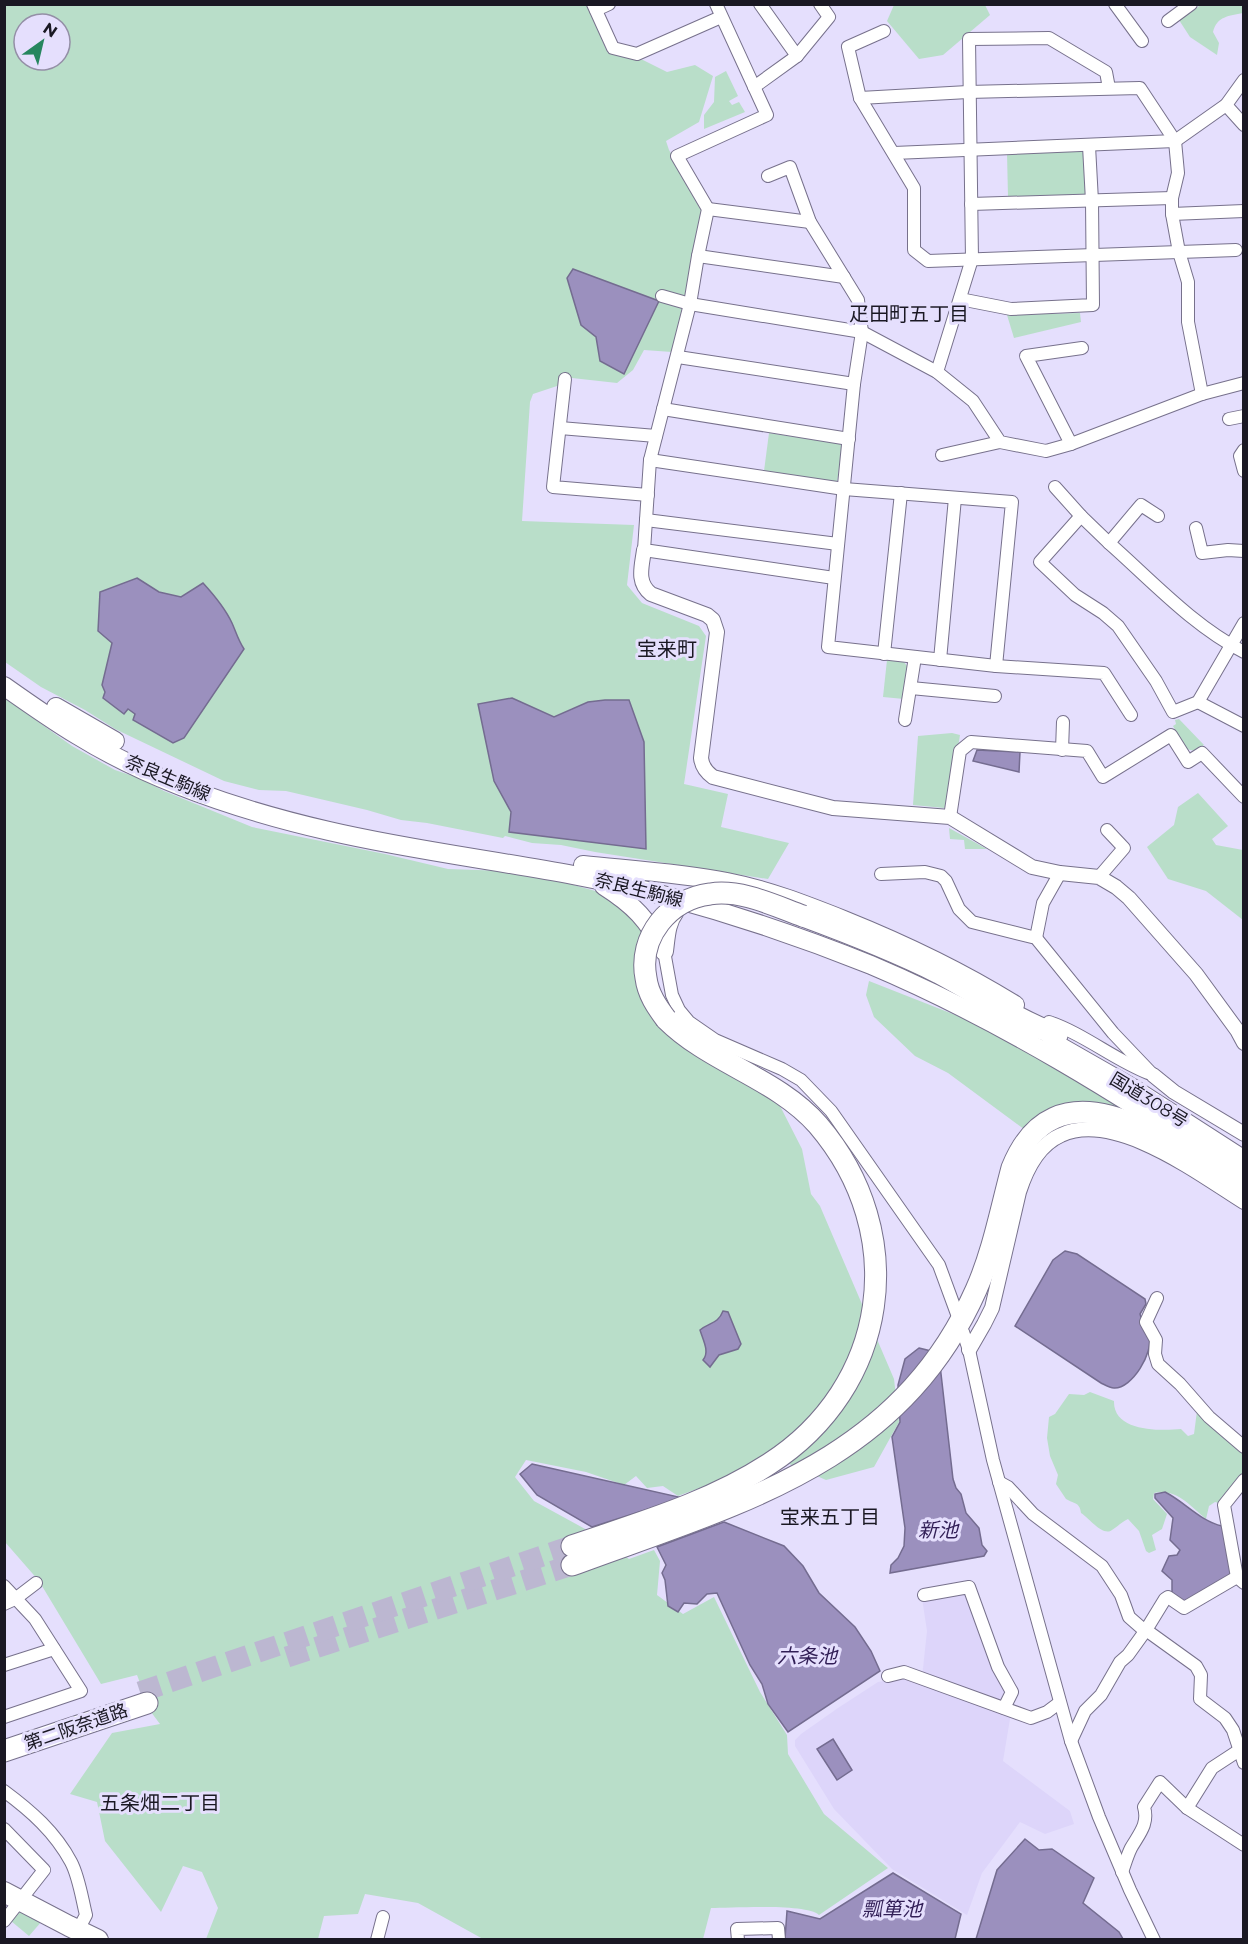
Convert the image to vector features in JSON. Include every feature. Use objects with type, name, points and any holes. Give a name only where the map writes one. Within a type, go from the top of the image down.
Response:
[{"type":"highway","points":[[1054,1039],[1032,1021],[888,949],[803,916],[748,898],[724,893],[696,897],[680,903],[659,922],[646,950],[645,972],[649,992],[666,1019],[695,1044],[793,1102],[818,1125],[837,1150],[860,1192],[871,1226],[877,1269],[873,1313],[859,1359],[840,1395],[816,1426],[787,1452],[728,1488],[572,1555],[671,1528],[729,1507],[786,1482],[839,1452],[876,1425],[918,1383],[956,1336],[984,1271],[1012,1168],[1018,1154],[1038,1128],[1049,1121],[1073,1113],[1085,1112],[1123,1119],[1176,1147],[1244,1191]]},
{"type":"highway","name":"国道308号","points":[[1054,1039],[1239,1137]]},
{"type":"highway","name":"国道308号","points":[[1054,1039],[1244,1161]]},
{"type":"highway","name":"第二阪奈道路","points":[[4,1737],[143,1698],[4,1751]]},
{"type":"highway","points":[[13,1896],[70,1932],[98,1940]]},
{"type":"main road","name":"奈良生駒線","points":[[4,673],[95,731],[178,772],[220,788],[269,804],[372,829],[587,872],[806,940],[873,966],[938,996],[1062,1062],[1191,1142],[1244,1178]]},
{"type":"main road","name":"奈良生駒線","points":[[4,686],[78,736],[139,767],[225,802],[338,833],[587,872],[642,878],[738,906],[867,953],[1054,1039]]},
{"type":"main road","name":"奈良生駒線","points":[[587,872],[719,881],[761,890],[788,899],[931,957],[958,971],[1032,1021]]},
{"type":"main road","points":[[587,872],[643,915],[664,951]]},
{"type":"main road","points":[[664,951],[666,928],[675,912],[682,907],[705,908]]},
{"type":"street","points":[[609,4],[595,7],[613,48],[637,54],[721,16]]},
{"type":"street","points":[[716,4],[767,115],[677,156],[708,209],[678,357],[650,460],[640,578],[645,589],[651,594],[708,615],[716,625],[701,763],[713,777],[833,808],[950,817],[1032,867],[1060,873],[1100,877],[1129,898],[1196,974],[1244,1043]]},
{"type":"street","points":[[760,4],[797,56]]},
{"type":"street","points":[[754,87],[797,56],[829,17],[820,4]]},
{"type":"street","points":[[1115,4],[1142,41]]},
{"type":"street","points":[[1168,21],[1191,4]]},
{"type":"street","points":[[884,31],[848,47],[860,98],[914,188],[914,250],[928,261],[1236,250]]},
{"type":"street","points":[[937,372],[972,259],[969,39],[1049,38],[1106,72],[1109,88]]},
{"type":"street","points":[[894,153],[1175,141],[1226,105],[1244,80]]},
{"type":"street","points":[[860,98],[969,92],[1140,88],[1175,141],[1178,173],[1172,198],[1172,214],[1179,252],[1188,282],[1188,322],[1202,394]]},
{"type":"street","points":[[1226,105],[1244,125]]},
{"type":"street","points":[[960,299],[1011,309],[1093,305],[1089,146]]},
{"type":"street","points":[[768,176],[790,166],[810,222],[858,300],[862,332],[854,384],[828,647],[996,666],[1104,673],[1131,715]]},
{"type":"street","points":[[971,204],[1172,198]]},
{"type":"street","points":[[708,209],[810,222]]},
{"type":"street","points":[[1172,214],[1244,211]]},
{"type":"street","points":[[698,256],[844,277]]},
{"type":"street","points":[[662,296],[690,304],[862,332],[937,372],[973,401],[1000,442]]},
{"type":"street","points":[[1071,444],[1026,356],[1082,348]]},
{"type":"street","points":[[678,357],[854,384]]},
{"type":"street","points":[[565,379],[553,487],[648,495]]},
{"type":"street","points":[[942,455],[1000,442],[1046,451],[1071,444],[1202,394],[1244,383]]},
{"type":"street","points":[[663,409],[849,439]]},
{"type":"street","points":[[1229,419],[1244,416]]},
{"type":"street","points":[[560,428],[656,436]]},
{"type":"street","points":[[1244,450],[1240,456],[1244,471]]},
{"type":"street","points":[[650,460],[844,489],[1012,502],[996,666]]},
{"type":"street","points":[[1056,487],[1109,543],[1191,616],[1244,652]]},
{"type":"street","points":[[884,654],[901,494]]},
{"type":"street","points":[[940,660],[955,498]]},
{"type":"street","points":[[1109,543],[1141,505],[1158,516]]},
{"type":"street","points":[[1081,516],[1040,562],[1075,595],[1103,613],[1118,627],[1156,681],[1173,712],[1198,702],[1244,623]]},
{"type":"street","points":[[646,520],[838,544]]},
{"type":"street","points":[[1196,528],[1202,553],[1244,551]]},
{"type":"street","points":[[644,550],[834,578]]},
{"type":"street","points":[[905,720],[915,657]]},
{"type":"street","points":[[911,688],[995,696]]},
{"type":"street","points":[[1198,702],[1244,726]]},
{"type":"street","points":[[1062,750],[1063,722]]},
{"type":"street","points":[[950,817],[960,751],[971,742],[1087,752],[1103,777],[1171,735],[1188,762],[1202,753],[1244,797]]},
{"type":"street","points":[[1100,877],[1124,848],[1107,830]]},
{"type":"street","points":[[881,874],[925,872],[941,876],[946,881],[958,909],[972,922],[1036,938],[1113,1033],[1153,1075],[1239,1137],[1244,1116]]},
{"type":"street","points":[[1036,938],[1043,903],[1060,873]]},
{"type":"street","points":[[664,951],[672,995],[679,1010],[689,1022],[716,1040],[782,1069],[801,1080],[831,1111],[929,1250],[946,1282],[957,1314]]},
{"type":"street","points":[[1032,1021],[1065,1028],[1131,1066],[1153,1075]]},
{"type":"street","points":[[969,1350],[992,1308],[1025,1175],[1034,1159],[1046,1145],[1060,1135],[1079,1130],[1098,1129],[1119,1134],[1210,1177],[1244,1202]]},
{"type":"street","points":[[1157,1298],[1146,1322],[1156,1340],[1155,1354],[1158,1364],[1180,1384],[1209,1417],[1244,1447]]},
{"type":"street","points":[[956,1336],[969,1350],[999,1482],[1071,1741],[1099,1817],[1154,1940]]},
{"type":"street","points":[[1071,1741],[1090,1704],[1101,1695],[1120,1662],[1128,1655],[1168,1597],[1184,1608],[1240,1580],[1224,1505],[1244,1480]]},
{"type":"street","points":[[999,1482],[1008,1487],[1033,1514],[1102,1566],[1121,1595],[1129,1617],[1145,1631],[1196,1666],[1201,1675],[1200,1699],[1225,1718],[1233,1730],[1241,1757],[1212,1768],[1187,1808]]},
{"type":"street","points":[[10,1601],[36,1582]]},
{"type":"street","points":[[4,1586],[10,1601],[35,1619],[81,1691],[4,1717]]},
{"type":"street","points":[[924,1595],[969,1587],[998,1667],[1012,1692],[1004,1708]]},
{"type":"street","points":[[4,1665],[54,1649]]},
{"type":"street","points":[[888,1676],[904,1672],[1031,1718],[1047,1712],[1059,1703]]},
{"type":"street","points":[[1122,1872],[1130,1851],[1144,1826],[1147,1816],[1144,1807],[1160,1782],[1187,1808],[1244,1845]]},
{"type":"street","points":[[4,1791],[38,1818],[72,1863],[86,1916],[70,1932]]},
{"type":"street","points":[[4,1828],[44,1870],[13,1896],[4,1921]]},
{"type":"street","points":[[377,1940],[383,1917]]},
{"type":"street","points":[[738,1940],[738,1929],[778,1928],[779,1940]]},
{"type":"shaded area","points":[[968,1589],[1009,1691],[1001,1706],[922,1678],[927,1631],[922,1598]]},
{"type":"shaded area","points":[[911,1679],[1011,1713],[1003,1761],[1070,1811],[1074,1824],[1045,1834],[1020,1822],[982,1873],[967,1915],[892,1869],[834,1809],[795,1746],[795,1740],[801,1734],[838,1708],[878,1682]]},
{"type":"green space","points":[[1202,4],[1243,5],[1243,13],[1224,18],[1217,23],[1213,32],[1219,43],[1217,55],[1190,37],[1179,20]]},
{"type":"green space","points":[[4,5],[588,5],[606,49],[643,60],[667,72],[695,65],[713,76],[699,122],[666,141],[704,209],[672,352],[644,350],[633,370],[617,383],[572,378],[560,385],[533,394],[530,402],[522,521],[634,525],[627,585],[642,603],[699,626],[706,636],[684,784],[728,794],[721,827],[789,843],[768,879],[561,845],[532,843],[505,836],[503,838],[401,820],[286,791],[259,790],[224,781],[115,729],[41,687],[5,662]],"holes":[[[512,698],[554,717],[572,708],[509,832],[512,812]]]},
{"type":"green space","points":[[894,5],[985,5],[990,15],[943,55],[919,59],[887,21]]},
{"type":"green space","points":[[726,71],[738,96],[729,101],[732,105],[739,102],[745,112],[704,129],[704,115],[714,102],[715,77]]},
{"type":"green space","points":[[1084,151],[1086,195],[1008,197],[1007,153]]},
{"type":"green space","points":[[1080,313],[1081,322],[1014,338],[1007,315]]},
{"type":"green space","points":[[769,433],[843,444],[837,482],[764,471]]},
{"type":"green space","points":[[887,660],[903,661],[908,667],[904,699],[883,697]]},
{"type":"green space","points":[[5,698],[72,746],[115,770],[139,778],[164,791],[252,827],[448,869],[506,871],[610,895],[643,926],[636,953],[635,968],[641,995],[778,1102],[802,1149],[811,1194],[820,1206],[894,1379],[899,1422],[874,1467],[826,1480],[778,1459],[678,1496],[663,1486],[647,1488],[636,1476],[624,1485],[586,1472],[526,1460],[515,1477],[534,1501],[587,1530],[629,1559],[654,1550],[660,1561],[657,1595],[683,1614],[714,1597],[760,1692],[787,1735],[788,1754],[824,1814],[888,1868],[819,1915],[812,1911],[785,1908],[711,1908],[703,1939],[483,1939],[418,1903],[365,1894],[358,1914],[324,1916],[318,1939],[206,1939],[218,1908],[202,1872],[183,1866],[161,1912],[105,1841],[97,1802],[70,1794],[112,1733],[160,1724],[151,1712],[137,1675],[101,1684],[39,1581],[5,1542]]},
{"type":"green space","points":[[1179,719],[1204,745],[1195,751],[1186,749],[1173,726],[1176,724],[1175,720]]},
{"type":"green space","points":[[952,733],[960,735],[949,804],[944,808],[913,805],[918,736]]},
{"type":"green space","points":[[1198,793],[1228,826],[1212,839],[1216,845],[1243,850],[1243,920],[1206,891],[1168,879],[1147,847],[1174,825],[1178,807]]},
{"type":"green space","points":[[949,828],[987,849],[965,849],[964,840],[950,839]]},
{"type":"green space","points":[[869,981],[963,1018],[1058,1067],[1081,1084],[1121,1107],[1126,1114],[1028,1132],[948,1073],[915,1056],[874,1017],[866,995]]},
{"type":"green space","points":[[1090,1392],[1114,1401],[1121,1419],[1129,1424],[1151,1429],[1181,1429],[1188,1436],[1194,1434],[1197,1411],[1243,1451],[1243,1475],[1222,1504],[1215,1502],[1209,1506],[1206,1519],[1176,1495],[1154,1493],[1153,1499],[1167,1514],[1162,1529],[1152,1535],[1156,1550],[1149,1553],[1146,1551],[1139,1531],[1128,1519],[1112,1530],[1100,1529],[1081,1513],[1078,1505],[1066,1499],[1056,1484],[1058,1475],[1050,1456],[1047,1438],[1049,1417],[1055,1414],[1069,1394],[1084,1395]]},
{"type":"green space","points":[[25,1911],[42,1921],[29,1936],[11,1921],[20,1912]]},
{"type":"water","points":[[573,269],[659,301],[624,374],[600,361],[596,337],[581,325],[567,278]]},
{"type":"water","points":[[137,578],[159,592],[181,597],[203,583],[226,612],[244,649],[184,738],[173,743],[133,720],[135,714],[128,709],[124,714],[103,698],[105,692],[102,685],[112,643],[98,631],[100,592]]},
{"type":"water","points":[[512,698],[554,717],[588,702],[629,700],[644,742],[646,849],[509,832],[511,812],[494,781],[478,704]]},
{"type":"water","points":[[977,750],[1020,752],[1019,772],[973,761]]},
{"type":"water","points":[[1065,1251],[1077,1254],[1145,1299],[1146,1304],[1140,1314],[1149,1336],[1148,1351],[1134,1376],[1121,1387],[1112,1388],[1101,1383],[1015,1326],[1053,1260]]},
{"type":"water","points":[[723,1311],[728,1312],[741,1344],[738,1349],[719,1355],[710,1367],[703,1360],[706,1350],[700,1330],[716,1321]]},
{"type":"water","name":"新池","points":[[919,1348],[931,1351],[940,1365],[953,1479],[961,1494],[966,1513],[979,1528],[982,1545],[987,1551],[984,1556],[890,1573],[891,1565],[898,1558],[904,1546],[905,1528],[892,1437],[900,1422],[898,1385],[905,1359]]},
{"type":"water","points":[[532,1464],[683,1498],[592,1527],[537,1495],[520,1474]]},
{"type":"water","points":[[1165,1492],[1200,1516],[1222,1526],[1233,1576],[1184,1605],[1172,1593],[1172,1580],[1162,1571],[1169,1556],[1177,1555],[1180,1550],[1170,1540],[1173,1518],[1155,1498],[1155,1494]]},
{"type":"water","name":"六条池","points":[[724,1522],[784,1546],[803,1566],[819,1593],[855,1627],[871,1651],[880,1671],[788,1732],[768,1704],[762,1684],[750,1665],[717,1593],[707,1594],[697,1604],[684,1603],[678,1612],[668,1606],[662,1573],[666,1565],[657,1547]]},
{"type":"water","points":[[833,1739],[852,1770],[837,1780],[817,1749]]},
{"type":"water","points":[[1025,1839],[1039,1850],[1052,1849],[1094,1878],[1083,1903],[1119,1932],[1123,1939],[976,1939],[997,1870]]},
{"type":"water","name":"瓢箪池","points":[[893,1873],[961,1914],[955,1939],[785,1939],[787,1911],[820,1919]]},
{"type":"tunnel","points":[[140,1692],[572,1546]]},
{"type":"tunnel","points":[[287,1657],[572,1565]]},
{"type":"district","name":"疋田町五丁目","points":[[909,314]]},
{"type":"district","name":"宝来町","points":[[667,649]]},
{"type":"district","name":"宝来五丁目","points":[[830,1517]]},
{"type":"district","name":"五条畑二丁目","points":[[160,1803]]}]
